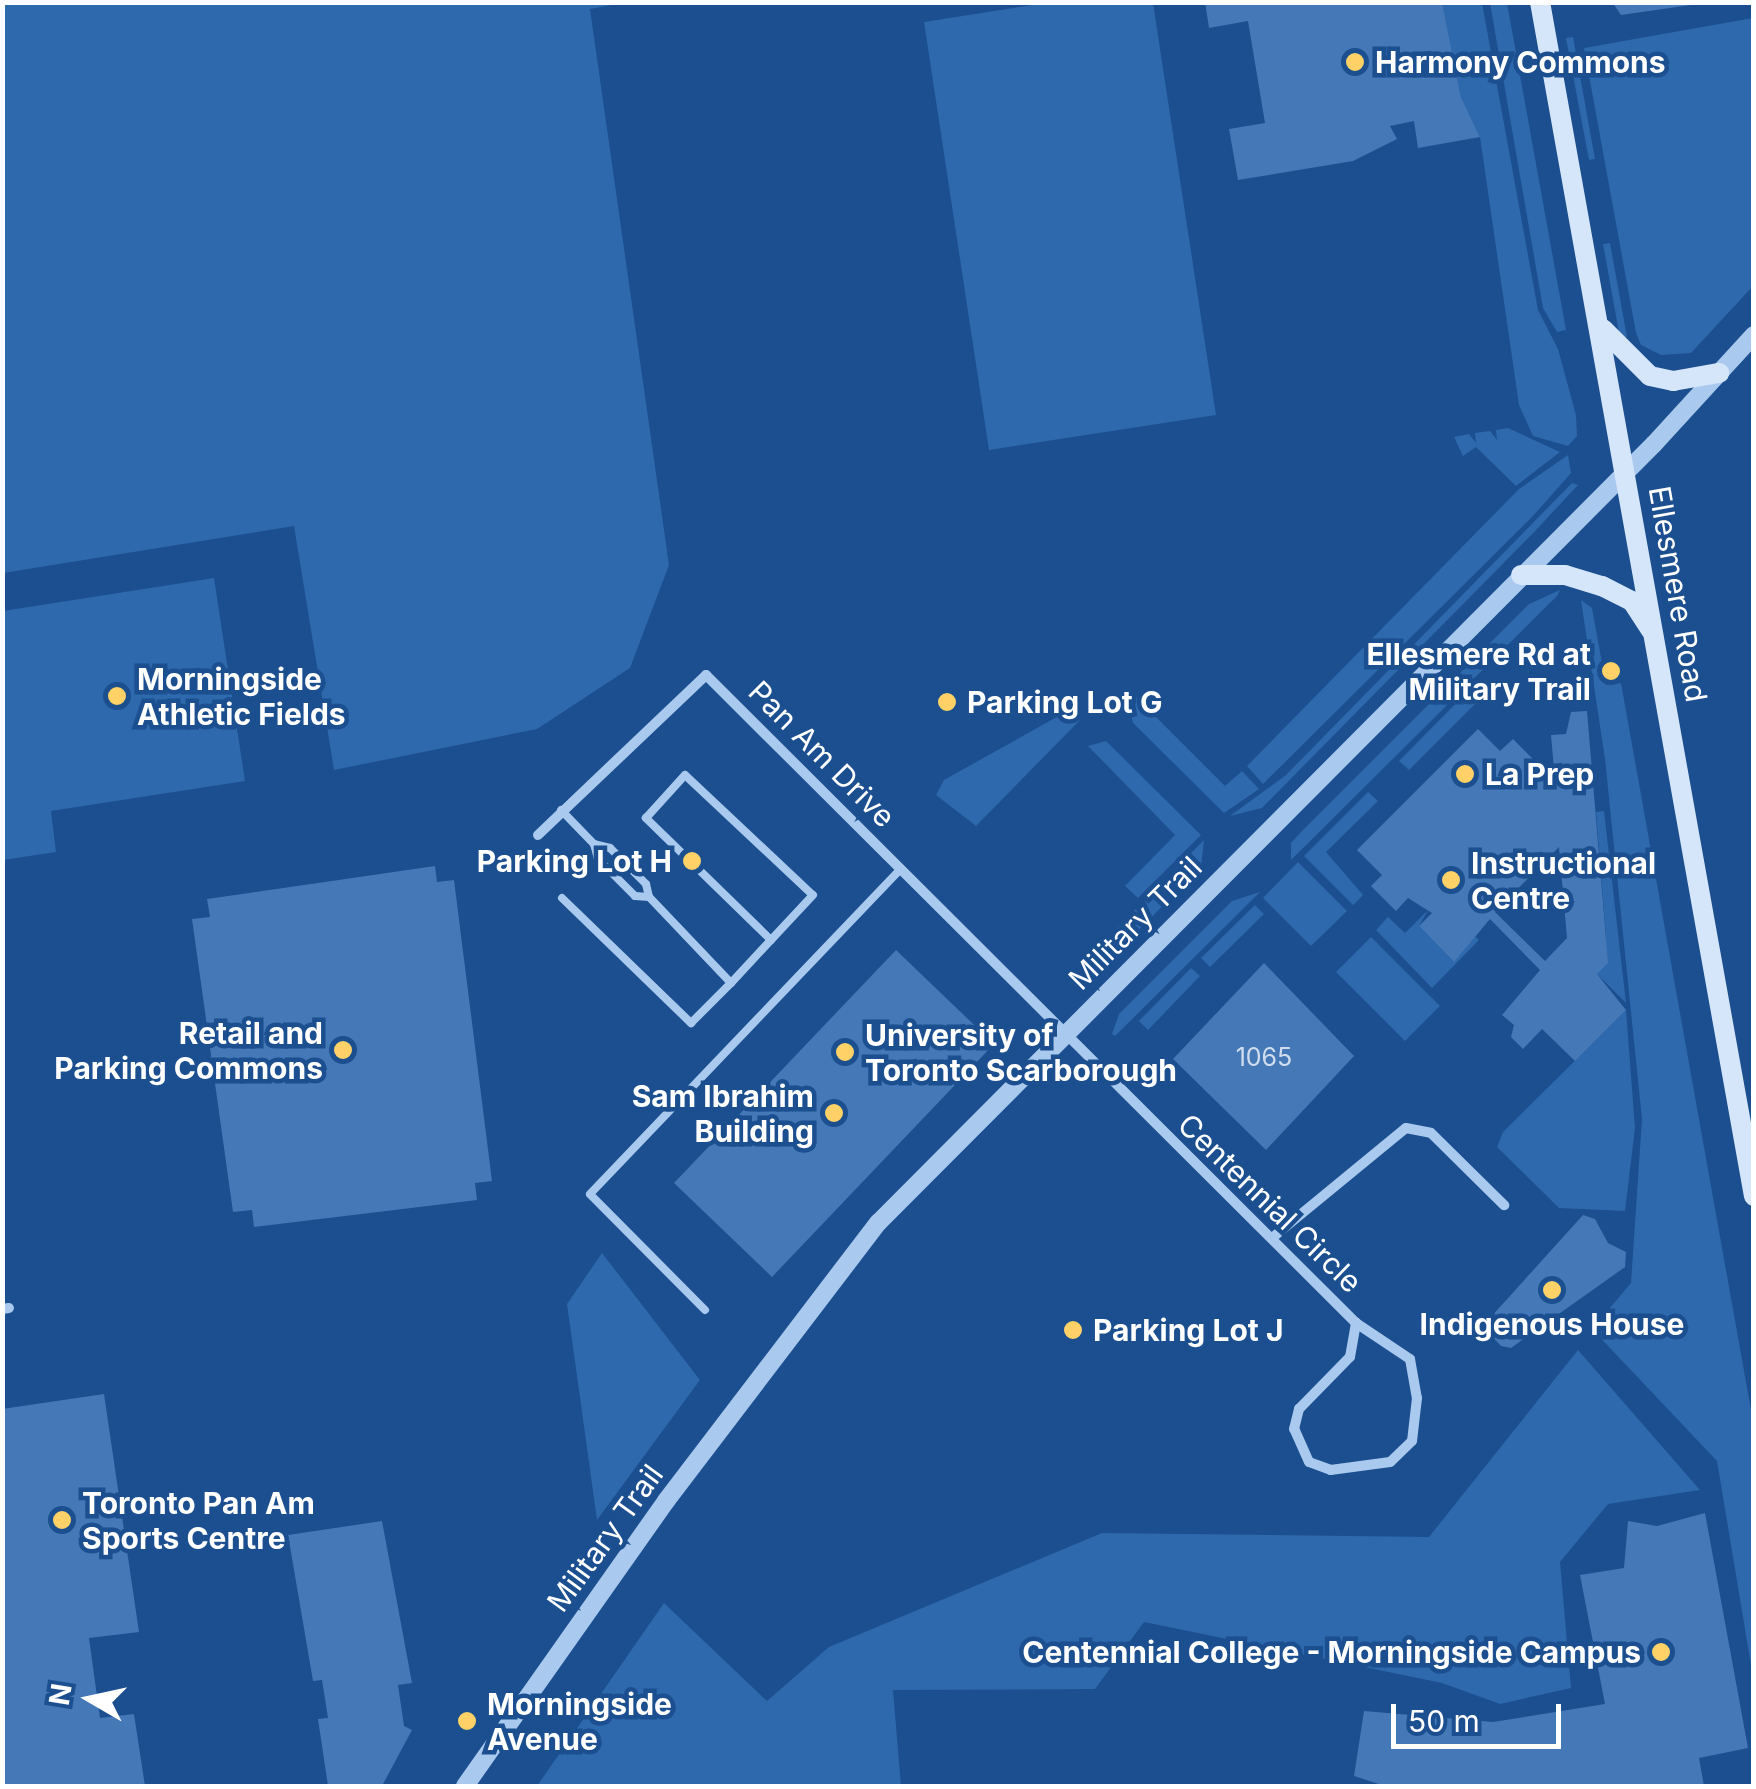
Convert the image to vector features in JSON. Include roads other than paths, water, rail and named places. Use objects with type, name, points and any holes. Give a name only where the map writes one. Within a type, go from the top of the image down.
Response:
[{"type":"main road","name":"Ellesmere Road","points":[[1540,2],[1754,1196]]},
{"type":"main road","points":[[1599,323],[1629,362],[1650,376],[1673,381],[1719,374]]},
{"type":"main road","points":[[1521,575],[1564,576],[1602,586],[1632,602],[1654,636]]},
{"type":"street","name":"Military Trail","points":[[465,1786],[666,1501],[878,1222],[1627,471],[1754,334]]},
{"type":"street","name":"Pan Am Drive","points":[[538,835],[706,675],[901,868],[1062,1036]]},
{"type":"street","name":"Centennial Circle","points":[[1062,1036],[1356,1323],[1410,1359],[1414,1430],[1390,1462],[1331,1470],[1309,1462],[1294,1429],[1300,1409],[1350,1357],[1356,1323]]},
{"type":"street","points":[[1272,1238],[1406,1128],[1431,1133],[1504,1205]]},
{"type":"lane","points":[[562,898],[691,1022],[731,983],[813,896],[686,775],[646,818],[770,940]]},
{"type":"lane","points":[[562,810],[594,844],[598,859],[635,896],[649,897]]},
{"type":"lane","points":[[594,844],[610,848],[646,884],[649,897],[731,983]]},
{"type":"lane","points":[[705,1310],[590,1194],[901,868]]},
{"type":"place","name":"Harmony Commons","points":[[1355,62]]},
{"type":"place","name":"Ellesmere Rd at Military Trail","points":[[1611,671]]},
{"type":"place","name":"Morningside Athletic Fields","points":[[117,696]]},
{"type":"place","name":"Parking Lot G","points":[[947,702]]},
{"type":"place","name":"La Prep","points":[[1465,774]]},
{"type":"place","name":"Parking Lot H","points":[[692,861]]},
{"type":"place","name":"Instructional Centre","points":[[1451,880]]},
{"type":"place","name":"Retail and Parking Commons","points":[[343,1050]]},
{"type":"place","name":"University of Toronto Scarborough","points":[[845,1052]]},
{"type":"place","name":"Sam Ibrahim Building","points":[[834,1113]]},
{"type":"place","name":"Indigenous House","points":[[1552,1290]]},
{"type":"place","name":"Parking Lot J","points":[[1073,1330]]},
{"type":"place","name":"Toronto Pan Am Sports Centre","points":[[62,1520]]},
{"type":"place","name":"Centennial College - Morningside Campus","points":[[1661,1652]]},
{"type":"place","name":"Morningside Avenue","points":[[467,1721]]}]
